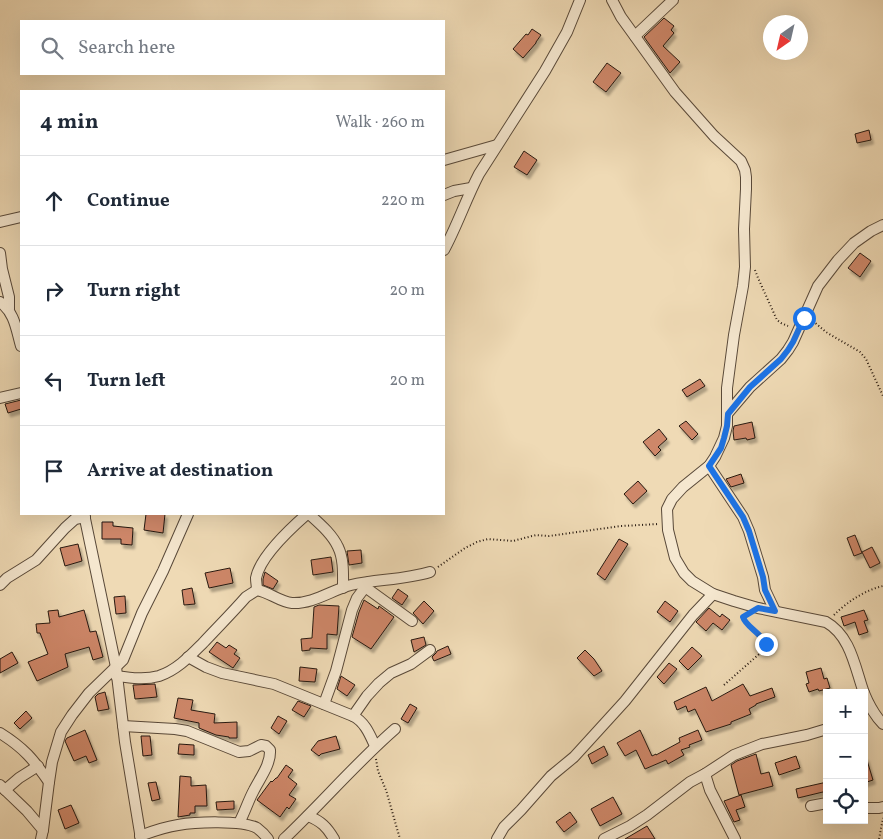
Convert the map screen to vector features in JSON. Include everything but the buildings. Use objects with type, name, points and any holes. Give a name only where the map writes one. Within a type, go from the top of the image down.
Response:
[{"type":"street","points":[[445,248],[472,188],[554,56],[567,32],[580,0]]},
{"type":"street","points":[[612,0],[621,17],[675,92],[714,136],[740,161],[746,177],[743,286],[727,388],[727,426],[718,452],[709,466],[683,487],[672,499],[667,509],[672,550],[684,574],[713,594],[734,602],[829,623],[839,632],[847,644],[863,689]]},
{"type":"street","points":[[635,36],[673,0]]},
{"type":"street","points":[[445,160],[497,145]]},
{"type":"street","points":[[445,195],[472,188]]},
{"type":"street","points":[[0,222],[20,217]]},
{"type":"street","points":[[728,414],[750,387],[781,359],[788,350],[818,286],[838,260],[854,243],[870,231],[883,225]]},
{"type":"street","points":[[0,253],[2,269],[10,297],[9,310]]},
{"type":"street","points":[[0,302],[12,314],[20,342]]},
{"type":"street","points":[[0,398],[20,392]]},
{"type":"street","points":[[709,466],[743,517],[759,564],[765,590],[775,611]]},
{"type":"street","points":[[0,585],[7,578],[36,560],[65,528],[75,519],[85,515],[116,672],[141,837],[154,830],[179,824],[222,822],[247,825],[257,829],[268,839]]},
{"type":"street","points":[[42,835],[48,782],[52,762],[62,732],[89,693],[116,672],[126,654],[142,613],[188,515]]},
{"type":"street","points":[[257,590],[256,578],[263,562],[283,536],[307,515]]},
{"type":"street","points":[[309,515],[329,533],[339,548],[343,588]]},
{"type":"street","points":[[116,672],[137,678],[158,676],[170,671],[188,657],[252,592],[257,590],[290,603],[299,603],[343,588],[430,572]]},
{"type":"street","points":[[367,585],[412,621]]},
{"type":"street","points":[[324,704],[336,670],[352,610],[357,598],[367,585]]},
{"type":"street","points":[[497,839],[504,827],[551,776],[580,750],[625,702],[693,614],[713,594]]},
{"type":"street","points":[[353,716],[379,683],[391,673],[411,664],[430,650]]},
{"type":"street","points":[[188,657],[206,667],[237,677],[274,684],[358,718],[365,726],[373,748]]},
{"type":"street","points":[[868,703],[880,718]]},
{"type":"street","points":[[123,726],[175,729],[188,732],[239,752],[249,751],[261,745],[266,746],[270,750],[267,767],[239,823]]},
{"type":"street","points":[[284,839],[373,748],[395,729]]},
{"type":"street","points":[[604,839],[630,826],[690,782],[734,755],[762,744],[823,730]]},
{"type":"street","points":[[0,733],[26,751],[48,782]]},
{"type":"street","points":[[38,766],[2,787],[27,811],[42,835]]},
{"type":"street","points":[[705,774],[710,790],[736,839]]},
{"type":"street","points":[[812,806],[823,804]]},
{"type":"street","points":[[868,808],[883,807]]},
{"type":"street","points":[[308,816],[319,820],[326,826],[334,839]]},
{"type":"path","points":[[745,255],[755,268],[777,320],[792,327],[797,334]]},
{"type":"path","points":[[804,318],[815,322],[826,332],[860,352],[866,359],[883,396]]},
{"type":"path","points":[[430,572],[471,545],[488,539],[514,541],[536,535],[545,536],[621,526],[668,523]]},
{"type":"path","points":[[829,623],[842,607],[867,592],[883,586]]},
{"type":"path","points":[[724,685],[766,648],[761,635],[743,619],[746,614],[758,608]]},
{"type":"path","points":[[373,748],[378,771],[386,790],[400,839]]},
{"type":"path","points":[[879,839],[883,816]]},
{"type":"route","points":[[766,644],[761,635],[745,622],[743,617],[750,611],[758,608],[775,611],[765,590],[763,577],[743,517],[709,466],[721,448],[728,414],[750,387],[781,359],[793,342],[804,318]]}]
